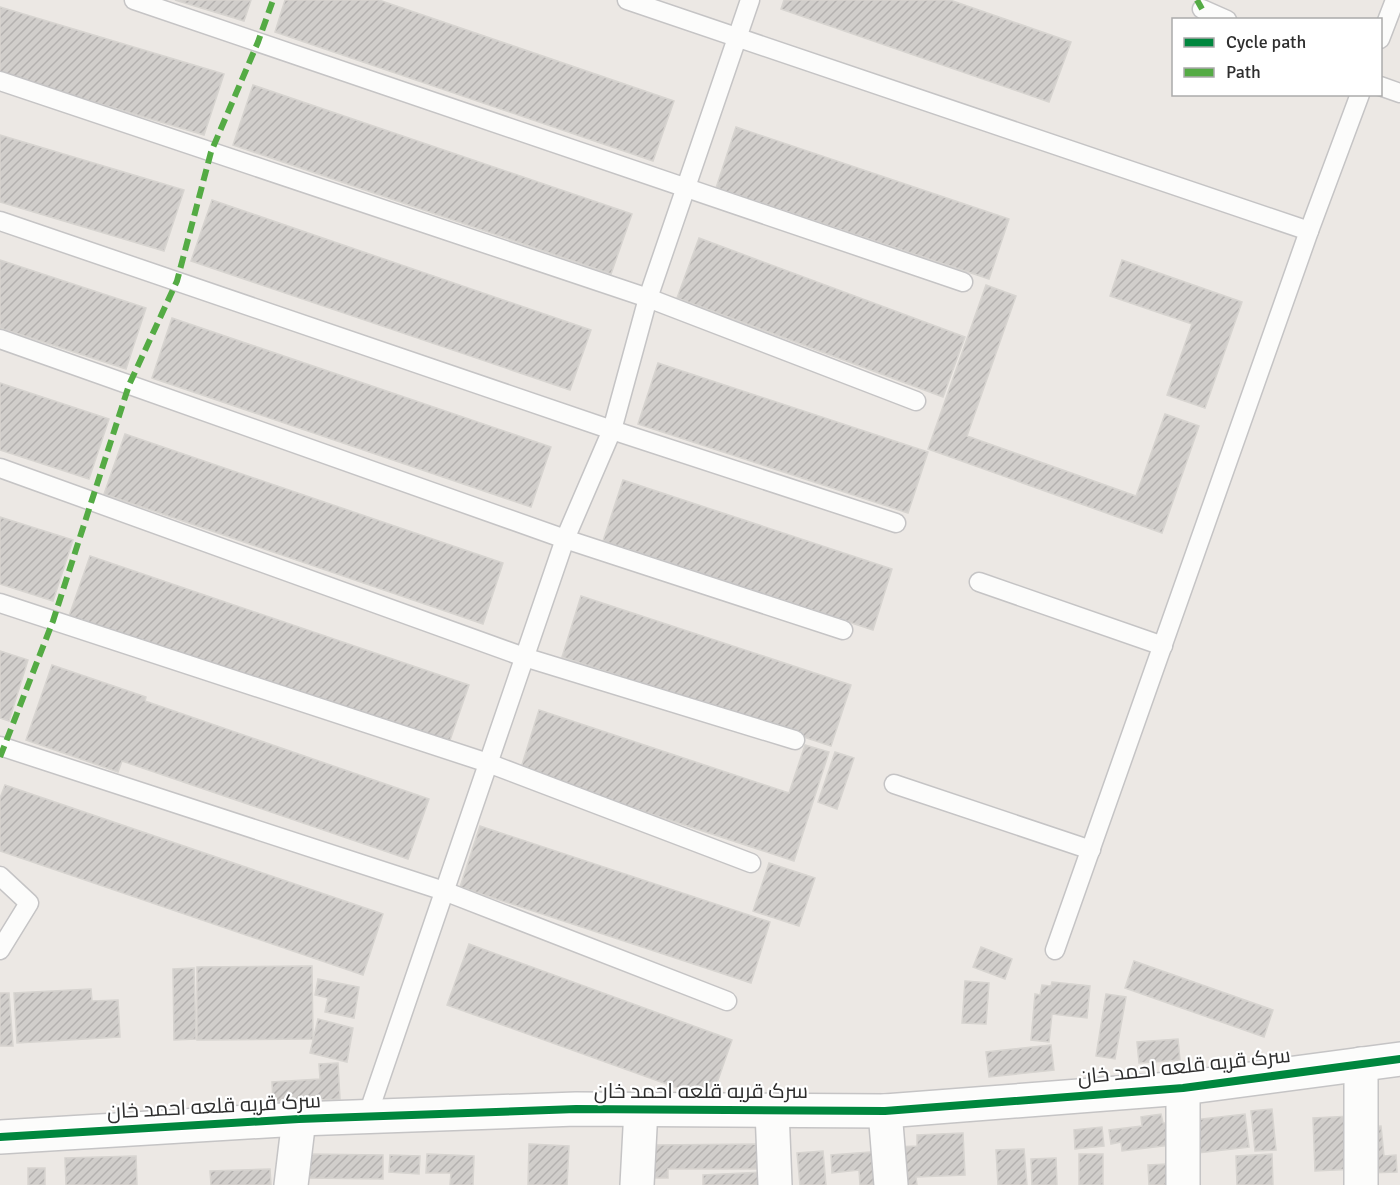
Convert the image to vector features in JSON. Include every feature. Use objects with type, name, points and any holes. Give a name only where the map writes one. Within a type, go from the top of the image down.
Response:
[{"type":"street","name":"سرک قریه قلعه احمد خان","points":[[0,1137],[299,1119],[576,1109],[885,1111],[1183,1088],[1400,1059]]},
{"type":"street","points":[[1361,1064],[1361,1185]]},
{"type":"street","points":[[1183,1088],[1183,1185]]},
{"type":"street","points":[[637,1185],[641,1109]]},
{"type":"street","points":[[772,1110],[776,1185]]},
{"type":"street","points":[[885,1111],[891,1185]]},
{"type":"street","points":[[291,1185],[299,1119]]},
{"type":"lane","points":[[134,0],[963,282]]},
{"type":"lane","points":[[627,0],[1309,231]]},
{"type":"lane","points":[[367,1117],[565,539],[612,430],[648,298],[750,0]]},
{"type":"lane","points":[[1382,34],[1395,0]]},
{"type":"lane","points":[[1202,9],[1222,18]]},
{"type":"lane","points":[[0,81],[648,298],[916,401]]},
{"type":"lane","points":[[1382,87],[1400,93]]},
{"type":"lane","points":[[1055,950],[1309,231],[1359,96]]},
{"type":"lane","points":[[0,221],[612,430],[896,523]]},
{"type":"lane","points":[[0,339],[565,539],[843,630]]},
{"type":"lane","points":[[0,468],[524,657],[795,740]]},
{"type":"lane","points":[[979,582],[1163,646]]},
{"type":"lane","points":[[0,603],[488,763],[751,864]]},
{"type":"lane","points":[[0,746],[444,891],[726,1001]]},
{"type":"lane","points":[[894,784],[1091,850]]},
{"type":"lane","points":[[0,876],[29,903],[0,950]]},
{"type":"building","points":[[175,0],[251,0],[244,21]]},
{"type":"building","points":[[285,0],[379,0],[674,101],[653,161],[275,32]]},
{"type":"building","points":[[784,0],[950,0],[1071,42],[1049,102],[781,9]]},
{"type":"building","points":[[0,7],[224,74],[204,135],[0,74]]},
{"type":"building","points":[[253,85],[632,214],[611,274],[233,145]]},
{"type":"building","points":[[736,127],[1009,219],[989,279],[716,188]]},
{"type":"building","points":[[0,135],[184,190],[164,251],[0,202]]},
{"type":"building","points":[[212,200],[591,330],[570,390],[191,261]]},
{"type":"building","points":[[699,238],[965,337],[943,397],[677,298]]},
{"type":"building","points":[[0,260],[146,308],[126,369],[0,328]]},
{"type":"building","points":[[1122,260],[1242,302],[1205,408],[1167,395],[1192,324],[1110,296]]},
{"type":"building","points":[[986,285],[1016,296],[967,436],[1136,496],[1165,414],[1199,426],[1162,533],[928,449]]},
{"type":"building","points":[[172,318],[551,447],[531,507],[152,378]]},
{"type":"building","points":[[658,363],[928,452],[908,513],[638,424]]},
{"type":"building","points":[[0,383],[109,419],[89,479],[0,450]]},
{"type":"building","points":[[125,434],[503,563],[483,624],[104,494]]},
{"type":"building","points":[[623,480],[892,569],[873,630],[603,541]]},
{"type":"building","points":[[0,517],[73,540],[53,601],[0,584]]},
{"type":"building","points":[[90,556],[469,685],[448,746],[69,616]]},
{"type":"building","points":[[581,596],[851,685],[831,746],[562,657]]},
{"type":"building","points":[[0,651],[28,660],[9,721],[0,718]]},
{"type":"building","points":[[52,665],[146,697],[145,701],[429,799],[408,859],[122,761],[118,772],[26,740]]},
{"type":"building","points":[[539,710],[789,793],[805,745],[829,752],[794,861],[520,771]]},
{"type":"building","points":[[835,752],[854,758],[837,809],[818,802]]},
{"type":"building","points":[[5,785],[383,914],[363,975],[0,851],[0,798]]},
{"type":"building","points":[[480,826],[770,922],[751,983],[460,887]]},
{"type":"building","points":[[769,863],[815,878],[799,926],[753,911]]},
{"type":"building","points":[[469,944],[732,1040],[711,1100],[447,1005]]},
{"type":"building","points":[[981,947],[1012,959],[1005,979],[973,967]]},
{"type":"building","points":[[1134,961],[1273,1010],[1264,1037],[1125,988]]},
{"type":"building","points":[[312,966],[313,1039],[197,1040],[197,967]]},
{"type":"building","points":[[194,968],[196,1039],[174,1040],[173,969]]},
{"type":"building","points":[[318,979],[359,987],[354,1018],[325,1012],[328,998],[315,995]]},
{"type":"building","points":[[965,981],[989,983],[986,1024],[962,1023]]},
{"type":"building","points":[[1052,982],[1090,986],[1087,1018],[1052,1014],[1049,1042],[1031,1040],[1035,994],[1040,995],[1042,985],[1051,986]]},
{"type":"building","points":[[91,989],[92,1001],[118,1000],[120,1037],[17,1043],[14,993]]},
{"type":"building","points":[[0,993],[9,993],[13,1046],[0,1046]]},
{"type":"building","points":[[1106,994],[1126,997],[1115,1059],[1096,1056]]},
{"type":"building","points":[[318,1019],[353,1028],[347,1062],[310,1053]]},
{"type":"building","points":[[1178,1039],[1180,1060],[1139,1063],[1137,1042]]},
{"type":"building","points":[[1051,1045],[1054,1070],[989,1077],[986,1052]]},
{"type":"building","points":[[338,1063],[340,1099],[273,1102],[272,1082],[320,1079],[319,1064]]},
{"type":"building","points":[[1272,1109],[1276,1150],[1255,1151],[1251,1111]]},
{"type":"building","points":[[1161,1114],[1163,1123],[1168,1123],[1171,1145],[1122,1151],[1121,1142],[1111,1144],[1109,1130],[1142,1126],[1141,1117]]},
{"type":"building","points":[[1245,1114],[1249,1147],[1198,1153],[1194,1120]]},
{"type":"building","points":[[1352,1116],[1355,1169],[1315,1171],[1313,1118]]},
{"type":"building","points":[[1381,1126],[1384,1156],[1396,1155],[1397,1172],[1367,1173],[1364,1127]]},
{"type":"building","points":[[1102,1127],[1104,1146],[1075,1149],[1074,1130]]},
{"type":"building","points":[[963,1133],[965,1175],[916,1177],[917,1185],[898,1185],[896,1147],[917,1146],[917,1135]]},
{"type":"building","points":[[529,1144],[569,1146],[567,1185],[528,1185]]},
{"type":"building","points":[[761,1144],[761,1169],[668,1169],[668,1178],[653,1178],[652,1145]]},
{"type":"building","points":[[1024,1149],[1027,1185],[998,1185],[996,1150]]},
{"type":"building","points":[[823,1151],[826,1185],[800,1185],[797,1153]]},
{"type":"building","points":[[883,1151],[878,1185],[860,1185],[859,1170],[832,1173],[831,1155]]},
{"type":"building","points":[[306,1154],[383,1155],[383,1179],[306,1178]]},
{"type":"building","points":[[427,1154],[474,1156],[473,1185],[450,1185],[451,1173],[426,1173]]},
{"type":"building","points":[[1079,1154],[1103,1154],[1103,1185],[1079,1185]]},
{"type":"building","points":[[1272,1154],[1273,1185],[1237,1185],[1236,1156]]},
{"type":"building","points":[[390,1155],[420,1156],[419,1174],[389,1172]]},
{"type":"building","points":[[136,1156],[137,1185],[66,1185],[65,1158]]},
{"type":"building","points":[[1056,1158],[1057,1185],[1032,1185],[1031,1159]]},
{"type":"building","points":[[1167,1164],[1169,1185],[1149,1185],[1148,1165]]},
{"type":"building","points":[[28,1168],[45,1168],[45,1185],[28,1185]]},
{"type":"building","points":[[270,1169],[271,1185],[211,1185],[210,1171]]},
{"type":"building","points":[[764,1172],[765,1185],[703,1185],[703,1175]]},
{"type":"marked path","points":[[0,757],[53,621],[129,385],[177,281],[211,152],[258,42],[273,0]]},
{"type":"marked path","points":[[1197,0],[1202,9]]},
{"type":"cycle path","points":[[0,1137],[299,1119],[576,1109],[885,1111],[1183,1088],[1400,1059]]}]
